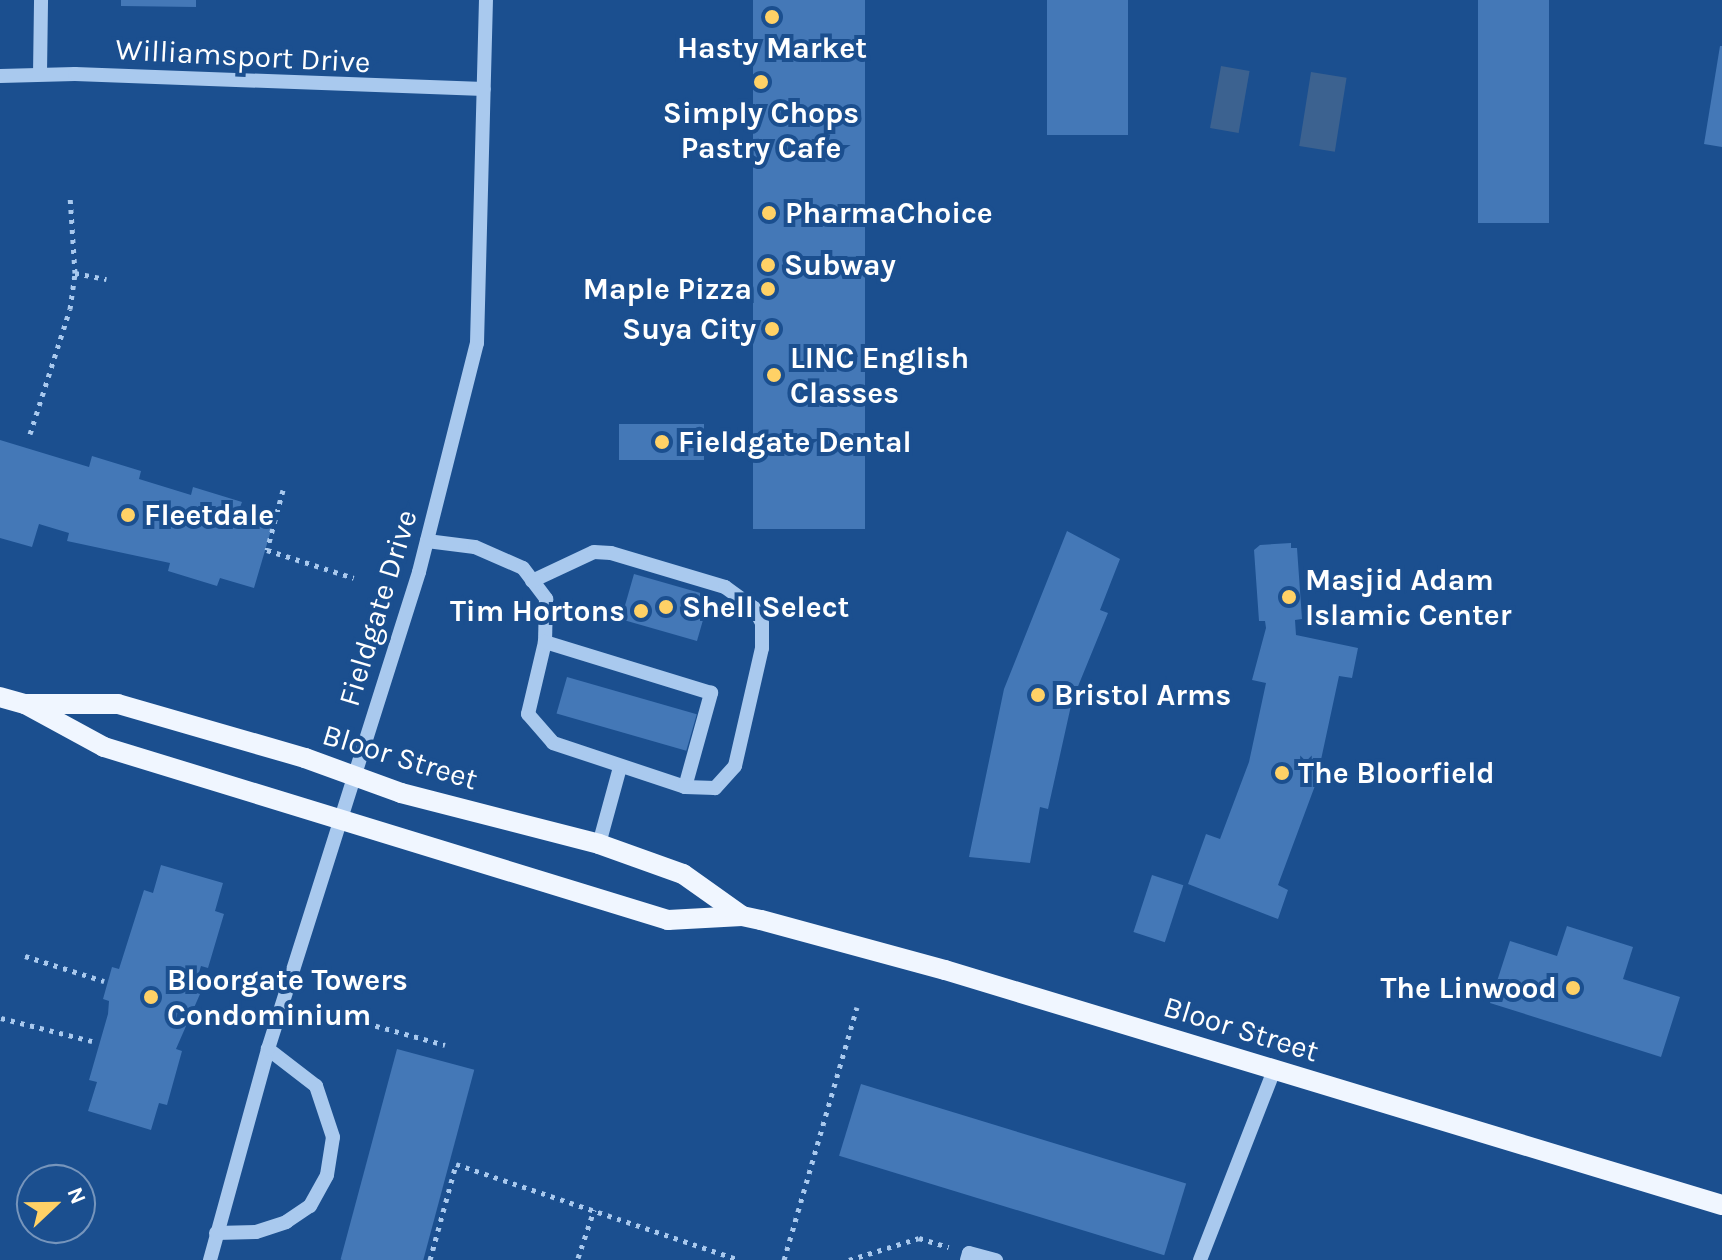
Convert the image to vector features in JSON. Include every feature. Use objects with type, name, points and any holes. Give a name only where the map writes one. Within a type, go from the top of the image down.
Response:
[{"type":"main road","name":"Bloor Street","points":[[0,697],[25,704],[104,747],[668,920],[742,916],[945,970],[1722,1205]]},
{"type":"main road","name":"Bloor Street","points":[[25,704],[118,704],[353,777],[599,844],[683,874],[742,916]]},
{"type":"street","points":[[40,74],[41,0]]},
{"type":"street","name":"Fieldgate Drive","points":[[210,1260],[268,1049],[343,820],[353,777],[427,541],[477,343],[486,0]]},
{"type":"street","name":"Williamsport Drive","points":[[0,76],[40,74],[484,89]]},
{"type":"street","points":[[427,541],[475,547],[523,568],[532,581],[546,599],[545,642],[528,714],[553,743],[685,787],[715,788],[731,776],[762,648],[762,623],[754,608],[725,587],[611,553],[594,552],[532,581]]},
{"type":"street","points":[[545,642],[711,693],[685,787]]},
{"type":"street","points":[[599,844],[620,767]]},
{"type":"street","points":[[216,1233],[256,1232],[286,1222],[310,1206],[327,1175],[333,1137],[316,1086],[268,1049]]},
{"type":"street","points":[[1200,1260],[1274,1070]]},
{"type":"street","points":[[968,1256],[996,1260]]},
{"type":"path","points":[[30,434],[70,309],[75,273],[70,196]]},
{"type":"path","points":[[75,273],[106,279]]},
{"type":"path","points":[[283,490],[267,550],[354,578]]},
{"type":"path","points":[[25,956],[104,981]]},
{"type":"path","points":[[784,1260],[857,1007]]},
{"type":"path","points":[[337,1015],[445,1045]]},
{"type":"path","points":[[1,1018],[92,1041]]},
{"type":"path","points":[[430,1260],[456,1164],[740,1260]]},
{"type":"path","points":[[578,1258],[594,1210]]},
{"type":"path","points":[[849,1260],[919,1238],[968,1256]]},
{"type":"water","points":[[1221,66],[1250,71],[1239,133],[1210,128]]},
{"type":"water","points":[[1311,72],[1347,78],[1335,152],[1299,146]]},
{"type":"building","points":[[121,0],[196,0],[196,7],[121,6]]},
{"type":"building","points":[[753,0],[865,0],[865,529],[753,529]]},
{"type":"building","points":[[1047,0],[1128,0],[1128,135],[1047,135]]},
{"type":"building","points":[[1478,0],[1549,0],[1549,223],[1478,223]]},
{"type":"building","points":[[1722,46],[1722,147],[1704,144]]},
{"type":"building","name":"Fieldgate Dental","points":[[619,424],[704,424],[704,460],[619,460]]},
{"type":"building","name":"Fleetdale","points":[[0,440],[89,467],[92,456],[141,471],[139,479],[191,495],[193,487],[242,502],[239,510],[274,520],[254,588],[220,578],[217,586],[168,571],[170,563],[67,541],[69,533],[39,524],[32,547],[0,538]]},
{"type":"building","name":"Bristol Arms","points":[[1067,531],[1120,559],[1100,610],[1108,613],[1072,701],[1048,809],[1040,807],[1030,863],[969,857],[1004,689]]},
{"type":"building","name":"The Bloorfield","points":[[1291,543],[1291,548],[1297,548],[1302,619],[1295,620],[1296,635],[1358,648],[1352,678],[1339,676],[1316,783],[1278,885],[1288,890],[1278,919],[1188,884],[1206,834],[1220,839],[1249,762],[1266,683],[1252,680],[1266,628],[1265,621],[1259,621],[1254,550],[1260,545]]},
{"type":"building","name":"Shell Select","points":[[634,574],[710,596],[697,641],[621,619]]},
{"type":"building","points":[[567,677],[697,714],[686,751],[557,714]]},
{"type":"building","name":"Bloorgate Towers Condominium","points":[[161,865],[223,883],[215,911],[224,914],[208,968],[201,966],[193,992],[200,994],[176,1049],[182,1051],[167,1105],[159,1103],[151,1130],[88,1111],[97,1082],[89,1080],[108,1014],[109,1001],[103,999],[112,967],[119,969],[144,890],[153,893]]},
{"type":"building","points":[[1152,875],[1183,885],[1165,942],[1133,932]]},
{"type":"building","name":"The Linwood","points":[[1567,926],[1633,947],[1623,979],[1680,997],[1661,1057],[1490,1003],[1510,941],[1557,956]]},
{"type":"building","points":[[397,1049],[474,1070],[423,1260],[341,1260]]},
{"type":"building","points":[[861,1084],[1186,1183],[1164,1255],[839,1156]]},
{"type":"place","name":"Hasty Market","points":[[772,17]]},
{"type":"place","name":"Simply Chops Pastry Cafe","points":[[761,82]]},
{"type":"place","name":"PharmaChoice","points":[[769,213]]},
{"type":"place","name":"Subway","points":[[768,265]]},
{"type":"place","name":"Maple Pizza","points":[[768,289]]},
{"type":"place","name":"Suya City","points":[[772,329]]},
{"type":"place","name":"LINC English Classes","points":[[774,375]]},
{"type":"place","name":"Fieldgate Dental","points":[[662,442]]},
{"type":"place","name":"Fleetdale","points":[[128,515]]},
{"type":"place","name":"Masjid Adam Islamic Center","points":[[1289,597]]},
{"type":"place","name":"Shell Select","points":[[666,607]]},
{"type":"place","name":"Tim Hortons","points":[[641,611]]},
{"type":"place","name":"Bristol Arms","points":[[1038,695]]},
{"type":"place","name":"The Bloorfield","points":[[1282,773]]},
{"type":"place","name":"The Linwood","points":[[1573,988]]},
{"type":"place","name":"Bloorgate Towers Condominium","points":[[151,997]]}]
